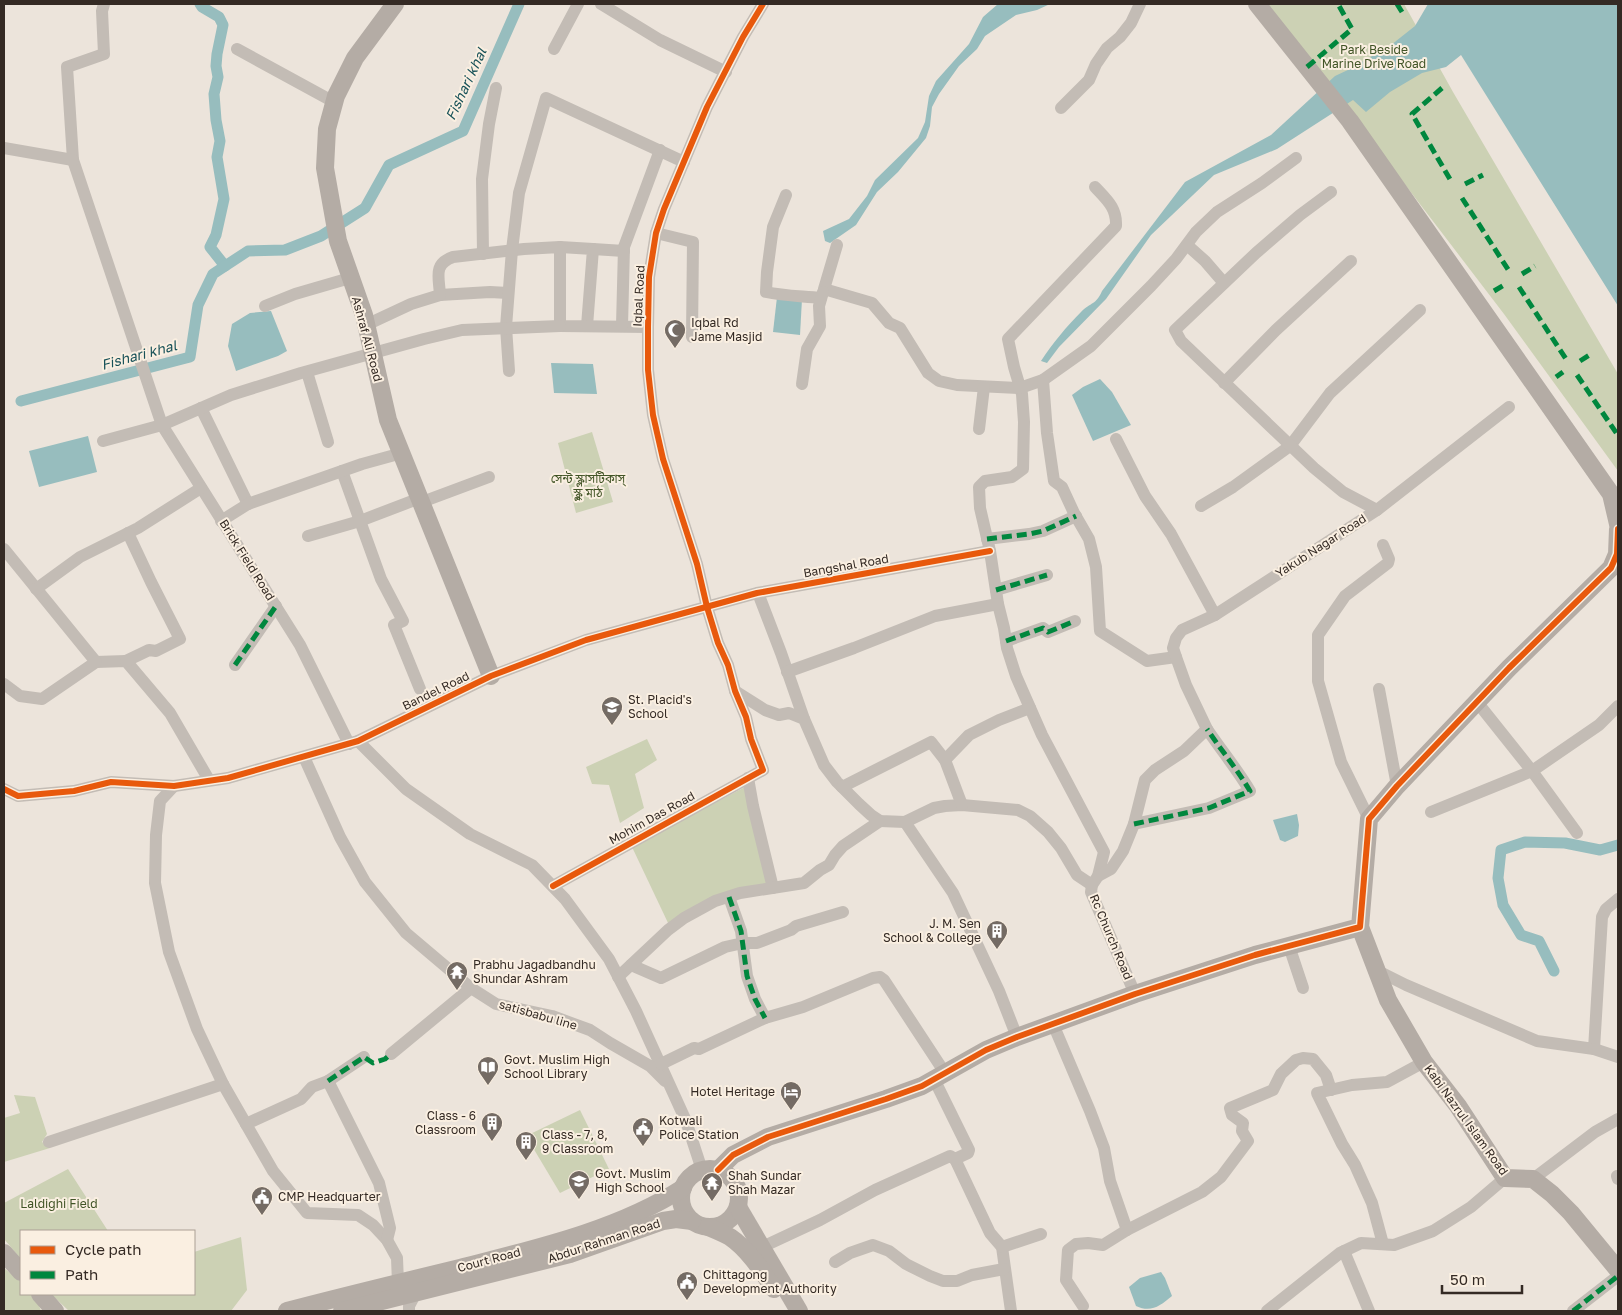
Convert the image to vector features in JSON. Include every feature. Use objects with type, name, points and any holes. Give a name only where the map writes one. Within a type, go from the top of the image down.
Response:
[{"type":"main road","points":[[1257,4],[1350,121],[1611,494],[1618,524]]},
{"type":"main road","name":"Ashraf Ali Road","points":[[392,7],[355,58],[334,102],[327,129],[324,168],[338,241],[366,325],[388,420],[491,676]]},
{"type":"main road","points":[[787,1311],[764,1274],[740,1244],[728,1236],[700,1224],[685,1212],[682,1200],[683,1188],[694,1174],[710,1170],[733,1155],[768,1137],[922,1086],[986,1050],[1017,1037],[1135,994],[1255,955],[1360,927],[1369,819],[1397,786],[1477,702],[1615,572],[1618,529]]},
{"type":"main road","name":"Kabi Nazrul Islam Road","points":[[1360,927],[1388,1000],[1424,1062],[1458,1106],[1506,1178],[1533,1179]]},
{"type":"main road","points":[[700,1224],[716,1227],[729,1220],[738,1207],[738,1189],[734,1181],[727,1174],[710,1170]]},
{"type":"main road","points":[[1533,1179],[1571,1213],[1618,1270]]},
{"type":"main road","name":"Court Road","points":[[287,1311],[493,1259],[583,1234],[663,1201],[683,1188]]},
{"type":"main road","points":[[738,1207],[799,1311]]},
{"type":"main road","name":"Abdur Rahman Road","points":[[342,1311],[570,1254],[651,1223],[676,1219],[700,1224]]},
{"type":"main road","points":[[4,1253],[20,1271]]},
{"type":"main road","points":[[41,1295],[55,1311]]},
{"type":"street","name":"Brick Field Road","points":[[104,4],[102,11],[104,54],[67,67],[73,160],[162,425],[300,645],[354,742]]},
{"type":"street","points":[[554,50],[578,4]]},
{"type":"street","points":[[601,4],[660,40],[726,72]]},
{"type":"street","name":"Iqbal Road","points":[[707,607],[697,564],[663,459],[653,415],[648,370],[649,277],[656,233],[664,209],[711,100],[743,37],[763,4]]},
{"type":"street","points":[[1061,108],[1089,80],[1096,64],[1107,48],[1132,23],[1140,4]]},
{"type":"street","points":[[237,49],[334,102]]},
{"type":"street","points":[[483,254],[482,179],[496,88]]},
{"type":"street","points":[[509,371],[506,328],[508,293],[518,250],[519,193],[546,98],[684,162]]},
{"type":"street","points":[[4,148],[73,160]]},
{"type":"street","points":[[622,326],[624,251],[660,150]]},
{"type":"street","points":[[786,195],[773,227],[766,292],[782,295],[822,294],[872,303],[889,323],[900,328],[928,372],[939,381],[957,385],[1020,388],[1043,380],[1091,346],[1157,279],[1196,232],[1217,212],[1296,158]]},
{"type":"street","points":[[1095,186],[1113,206],[1116,226],[1008,339],[1020,388],[1024,422],[1023,469],[1012,477],[985,481],[979,487],[980,508],[998,604],[1016,676],[1042,735],[1104,852],[1095,881]]},
{"type":"street","name":"Yakub Nagar Road","points":[[1134,824],[1209,808],[1250,791],[1238,769],[1226,757],[1207,729],[1186,685],[1173,648],[1176,638],[1182,630],[1215,615],[1377,510],[1343,492],[1290,446],[1181,341],[1174,330],[1300,215],[1331,192]]},
{"type":"street","points":[[656,233],[693,242],[692,336]]},
{"type":"street","points":[[802,384],[808,348],[820,326],[819,306],[837,244]]},
{"type":"street","points":[[1187,244],[1224,283]]},
{"type":"street","points":[[440,295],[438,268],[443,261],[453,257],[560,247],[624,251]]},
{"type":"street","points":[[560,247],[560,326]]},
{"type":"street","points":[[587,326],[593,249]]},
{"type":"street","points":[[1224,383],[1276,330],[1351,261]]},
{"type":"street","points":[[264,306],[295,294],[350,278]]},
{"type":"street","points":[[366,325],[411,304],[440,295],[490,292],[508,293]]},
{"type":"street","points":[[1201,506],[1233,487],[1290,446],[1330,393],[1420,310]]},
{"type":"street","points":[[103,441],[162,425],[231,395],[424,339],[462,330],[560,326],[648,326]]},
{"type":"street","points":[[307,372],[328,442]]},
{"type":"street","points":[[1043,380],[1047,433],[1054,481],[1062,487],[1089,539],[1096,567],[1100,631],[1147,661],[1176,657]]},
{"type":"street","points":[[979,429],[984,387]]},
{"type":"street","points":[[1377,510],[1510,407]]},
{"type":"street","points":[[202,408],[248,504]]},
{"type":"street","points":[[1116,439],[1145,496],[1171,534],[1215,615]]},
{"type":"street","points":[[221,521],[248,504],[342,471],[402,453]]},
{"type":"street","points":[[342,471],[381,579],[404,621],[394,625],[420,689]]},
{"type":"street","points":[[308,536],[360,521],[489,477]]},
{"type":"street","points":[[36,589],[80,557],[128,533],[201,488]]},
{"type":"street","name":"Bangshal Road","points":[[707,607],[758,593],[988,545],[1043,531],[1076,516]]},
{"type":"street","points":[[4,684],[20,696],[42,699],[96,662],[126,661],[150,650],[156,651],[180,639],[128,533]]},
{"type":"street","points":[[1369,819],[1341,762],[1318,681],[1318,635],[1345,596],[1388,563],[1390,558],[1383,545]]},
{"type":"street","points":[[4,549],[96,662]]},
{"type":"street","points":[[996,590],[1047,575]]},
{"type":"street","points":[[618,977],[668,930],[684,918],[715,901],[804,883],[829,865],[843,846],[880,821],[871,815],[842,787],[824,765],[804,719],[758,593]]},
{"type":"street","points":[[787,672],[935,616],[998,604]]},
{"type":"street","points":[[235,665],[276,606]]},
{"type":"street","points":[[707,607],[718,643],[728,665],[735,691],[765,710],[779,716],[789,713],[804,719]]},
{"type":"street","name":"Bandel Road","points":[[4,789],[18,796],[74,790],[111,782],[174,786],[228,778],[354,742],[491,676],[586,640],[707,607]]},
{"type":"street","points":[[1006,641],[1043,628],[1048,632],[1075,621]]},
{"type":"street","points":[[126,661],[170,713],[209,780]]},
{"type":"street","points":[[1379,689],[1397,786]]},
{"type":"street","name":"Mohim Das Road","points":[[553,886],[763,770],[751,739],[746,717],[735,691]]},
{"type":"street","points":[[1477,702],[1532,771],[1577,833]]},
{"type":"street","points":[[1431,812],[1532,771],[1599,725],[1618,706]]},
{"type":"street","points":[[945,760],[969,735],[999,720],[1030,708]]},
{"type":"street","points":[[1095,881],[1111,869],[1119,857],[1134,824],[1145,780],[1155,770],[1184,751],[1207,729]]},
{"type":"street","points":[[354,742],[406,789],[470,834],[532,865],[565,899],[609,959],[661,1064],[710,1170]]},
{"type":"street","points":[[842,787],[931,742],[945,760],[962,805]]},
{"type":"street","name":"satisbabu line","points":[[304,756],[340,837],[365,882],[406,933],[471,988],[496,1004],[552,1016],[590,1030],[650,1066],[670,1086]]},
{"type":"street","points":[[748,778],[773,888]]},
{"type":"street","points":[[174,786],[160,800],[156,835],[155,883],[169,952],[197,1029],[223,1084],[273,1171],[307,1213],[358,1215],[373,1224],[387,1240],[397,1258],[398,1283]]},
{"type":"street","name":"Rc Church Road","points":[[880,821],[906,822],[934,808],[962,805],[1018,810],[1030,816],[1048,832],[1061,848],[1078,875],[1095,881],[1091,892],[1135,994]]},
{"type":"street","points":[[906,822],[954,893],[999,990],[1017,1037]]},
{"type":"street","points":[[729,897],[741,931],[746,976],[765,1018]]},
{"type":"street","points":[[1594,1049],[1602,918],[1606,909],[1618,899]]},
{"type":"street","points":[[631,965],[661,978],[725,947],[743,943],[757,943],[791,930],[796,926],[843,912]]},
{"type":"street","points":[[1289,946],[1303,988]]},
{"type":"street","points":[[1376,970],[1406,985],[1537,1041],[1594,1049],[1618,1057]]},
{"type":"street","points":[[661,1064],[765,1018],[803,1007],[873,978],[880,977],[884,980],[939,1076],[969,1150],[968,1153],[955,1159]]},
{"type":"street","points":[[391,1054],[471,988]]},
{"type":"street","points":[[1053,1024],[1101,1139],[1110,1181],[1127,1230]]},
{"type":"street","points":[[246,1124],[301,1099],[312,1087],[328,1081],[364,1057]]},
{"type":"street","points":[[1083,1306],[1066,1280],[1068,1250],[1076,1244],[1103,1244],[1202,1192],[1221,1178],[1248,1142],[1242,1131],[1243,1123],[1232,1115],[1230,1108],[1273,1090],[1281,1074],[1296,1060],[1303,1058],[1313,1059],[1326,1075],[1331,1090]]},
{"type":"street","points":[[1383,1244],[1372,1203],[1355,1165],[1317,1095],[1318,1092],[1352,1085],[1387,1082],[1424,1062]]},
{"type":"street","points":[[328,1081],[379,1183],[390,1228],[387,1240]]},
{"type":"street","points":[[49,1142],[223,1084]]},
{"type":"street","points":[[1533,1179],[1595,1132],[1618,1119]]},
{"type":"street","points":[[762,1247],[820,1220],[875,1190],[950,1156],[955,1159],[990,1233],[1002,1247],[1011,1311]]},
{"type":"street","points":[[1267,1311],[1344,1251],[1361,1243],[1394,1245],[1433,1231],[1471,1208],[1506,1178]]},
{"type":"street","points":[[1002,1247],[1041,1234]]},
{"type":"street","points":[[836,1262],[850,1253],[873,1245],[889,1251],[906,1264],[943,1281],[957,1282],[972,1275],[1004,1269]]},
{"type":"street","points":[[1344,1251],[1369,1311]]},
{"type":"street","points":[[1573,1311],[1618,1276]]},
{"type":"street","points":[[409,1311],[416,1293]]},
{"type":"green space","name":"Park Beside Marine Drive Road","points":[[1267,4],[1404,4],[1453,92],[1618,374],[1618,471],[1504,314]]},
{"type":"green space","name":"সেন্ট স্কলাসটিকাস্ স্কুল মাঠ","points":[[592,432],[613,502],[576,513],[558,443]]},
{"type":"green space","points":[[647,739],[657,760],[635,774],[644,808],[620,823],[609,785],[592,784],[586,767]]},
{"type":"green space","points":[[745,787],[767,884],[669,925],[632,847]]},
{"type":"green space","points":[[14,1095],[35,1097],[47,1134],[42,1142],[50,1148],[4,1162],[4,1118],[20,1113]]},
{"type":"green space","points":[[580,1110],[609,1169],[560,1193],[526,1136]]},
{"type":"green space","name":"Laldighi Field","points":[[68,1169],[107,1230],[20,1230],[20,1258],[4,1239],[4,1203]]},
{"type":"green space","points":[[241,1237],[247,1290],[231,1311],[69,1311],[52,1295],[195,1295],[195,1252]]},
{"type":"green space","points":[[4,1268],[20,1281],[20,1295],[35,1295],[41,1311],[4,1311]]},
{"type":"water","points":[[998,4],[1050,4],[1037,10],[1016,15],[985,36],[977,49],[959,66],[939,94],[932,107],[930,126],[926,138],[898,172],[877,192],[856,225],[830,243],[825,241],[823,231],[849,219],[867,196],[875,180],[918,138],[925,122],[929,96],[936,81],[969,44],[983,17]]},
{"type":"water","points":[[1428,4],[1618,4],[1618,306],[1461,55],[1446,67],[1422,73],[1390,92],[1366,112],[1353,100],[1277,149],[1214,175],[1151,235],[1106,299],[1059,347],[1047,363],[1041,361],[1070,323],[1098,299],[1102,291],[1185,182],[1271,135],[1335,76],[1391,45],[1415,26]]},
{"type":"water","points":[[777,297],[802,299],[800,335],[773,332]]},
{"type":"water","points":[[271,311],[287,351],[236,371],[228,346],[232,324],[250,313]]},
{"type":"water","points":[[551,363],[593,364],[597,394],[554,393]]},
{"type":"water","points":[[1100,379],[1112,392],[1131,425],[1093,441],[1072,395]]},
{"type":"water","points":[[88,436],[97,472],[39,487],[29,451]]},
{"type":"water","points":[[1297,814],[1298,836],[1285,842],[1280,840],[1273,820]]},
{"type":"water","points":[[1161,1272],[1172,1296],[1151,1309],[1136,1306],[1129,1287],[1140,1278]]},
{"type":"waterway","points":[[200,4],[219,17],[223,25],[217,54],[216,66],[218,77],[214,94],[220,141],[217,157],[224,199],[216,235],[210,247],[225,266]]},
{"type":"waterway","name":"Fishari khal","points":[[21,401],[190,357],[198,305],[213,274],[248,251],[285,250],[321,236],[365,208],[389,165],[463,131],[519,4]]},
{"type":"waterway","points":[[1554,971],[1539,941],[1521,935],[1503,905],[1498,878],[1501,850],[1525,842],[1565,843],[1600,850],[1618,845]]},
{"type":"marked path","points":[[1307,67],[1352,29],[1338,4]]},
{"type":"marked path","points":[[1397,4],[1402,12]]},
{"type":"marked path","points":[[1442,88],[1412,114],[1451,181]]},
{"type":"marked path","points":[[1465,184],[1483,175]]},
{"type":"marked path","points":[[1462,198],[1509,271]]},
{"type":"marked path","points":[[1522,274],[1535,266]]},
{"type":"marked path","points":[[1494,291],[1506,284]]},
{"type":"marked path","points":[[1519,287],[1566,359]]},
{"type":"marked path","points":[[1580,361],[1591,354]]},
{"type":"marked path","points":[[1556,377],[1563,372]]},
{"type":"marked path","points":[[1577,375],[1618,433]]},
{"type":"marked path","points":[[987,539],[1043,531],[1076,516]]},
{"type":"marked path","points":[[996,590],[1047,575]]},
{"type":"marked path","points":[[235,665],[276,606]]},
{"type":"marked path","points":[[1006,641],[1043,628],[1048,632],[1075,621]]},
{"type":"marked path","points":[[1134,824],[1209,808],[1250,791],[1207,729]]},
{"type":"marked path","points":[[729,897],[741,931],[747,976],[755,999],[765,1018]]},
{"type":"marked path","points":[[328,1081],[364,1057],[373,1063],[385,1059],[391,1054]]},
{"type":"marked path","points":[[1573,1311],[1618,1276]]},
{"type":"cycle path","points":[[553,886],[763,770],[751,739],[746,717],[735,691],[728,665],[718,643],[697,564],[663,459],[653,415],[648,370],[649,277],[656,233],[664,209],[707,107],[743,37],[763,4]]},
{"type":"cycle path","points":[[718,1170],[733,1155],[768,1137],[922,1086],[986,1050],[1017,1037],[1135,994],[1255,955],[1360,927],[1369,819],[1397,786],[1509,668],[1611,568],[1617,554],[1618,529]]},
{"type":"cycle path","points":[[4,789],[18,796],[74,791],[111,782],[174,786],[228,778],[358,741],[491,676],[586,640],[757,593],[990,551]]},
{"type":"place","name":"Iqbal Rd Jame Masjid","points":[[675,349]]},
{"type":"place","name":"St. Placid's School","points":[[612,726]]},
{"type":"place","name":"J. M. Sen School & College","points":[[997,950]]},
{"type":"place","name":"Prabhu Jagadbandhu Shundar Ashram","points":[[457,991]]},
{"type":"place","name":"Govt. Muslim High School Library","points":[[488,1086]]},
{"type":"place","name":"Hotel Heritage","points":[[791,1111]]},
{"type":"place","name":"Class - 6 Classroom","points":[[492,1142]]},
{"type":"place","name":"Kotwali Police Station","points":[[643,1147]]},
{"type":"place","name":"Class - 7, 8, 9 Classroom","points":[[526,1161]]},
{"type":"place","name":"Govt. Muslim High School","points":[[579,1200]]},
{"type":"place","name":"Shah Sundar Shah Mazar","points":[[712,1202]]},
{"type":"place","name":"CMP Headquarter","points":[[262,1216]]},
{"type":"place","name":"Chittagong Development Authority","points":[[687,1301]]}]
